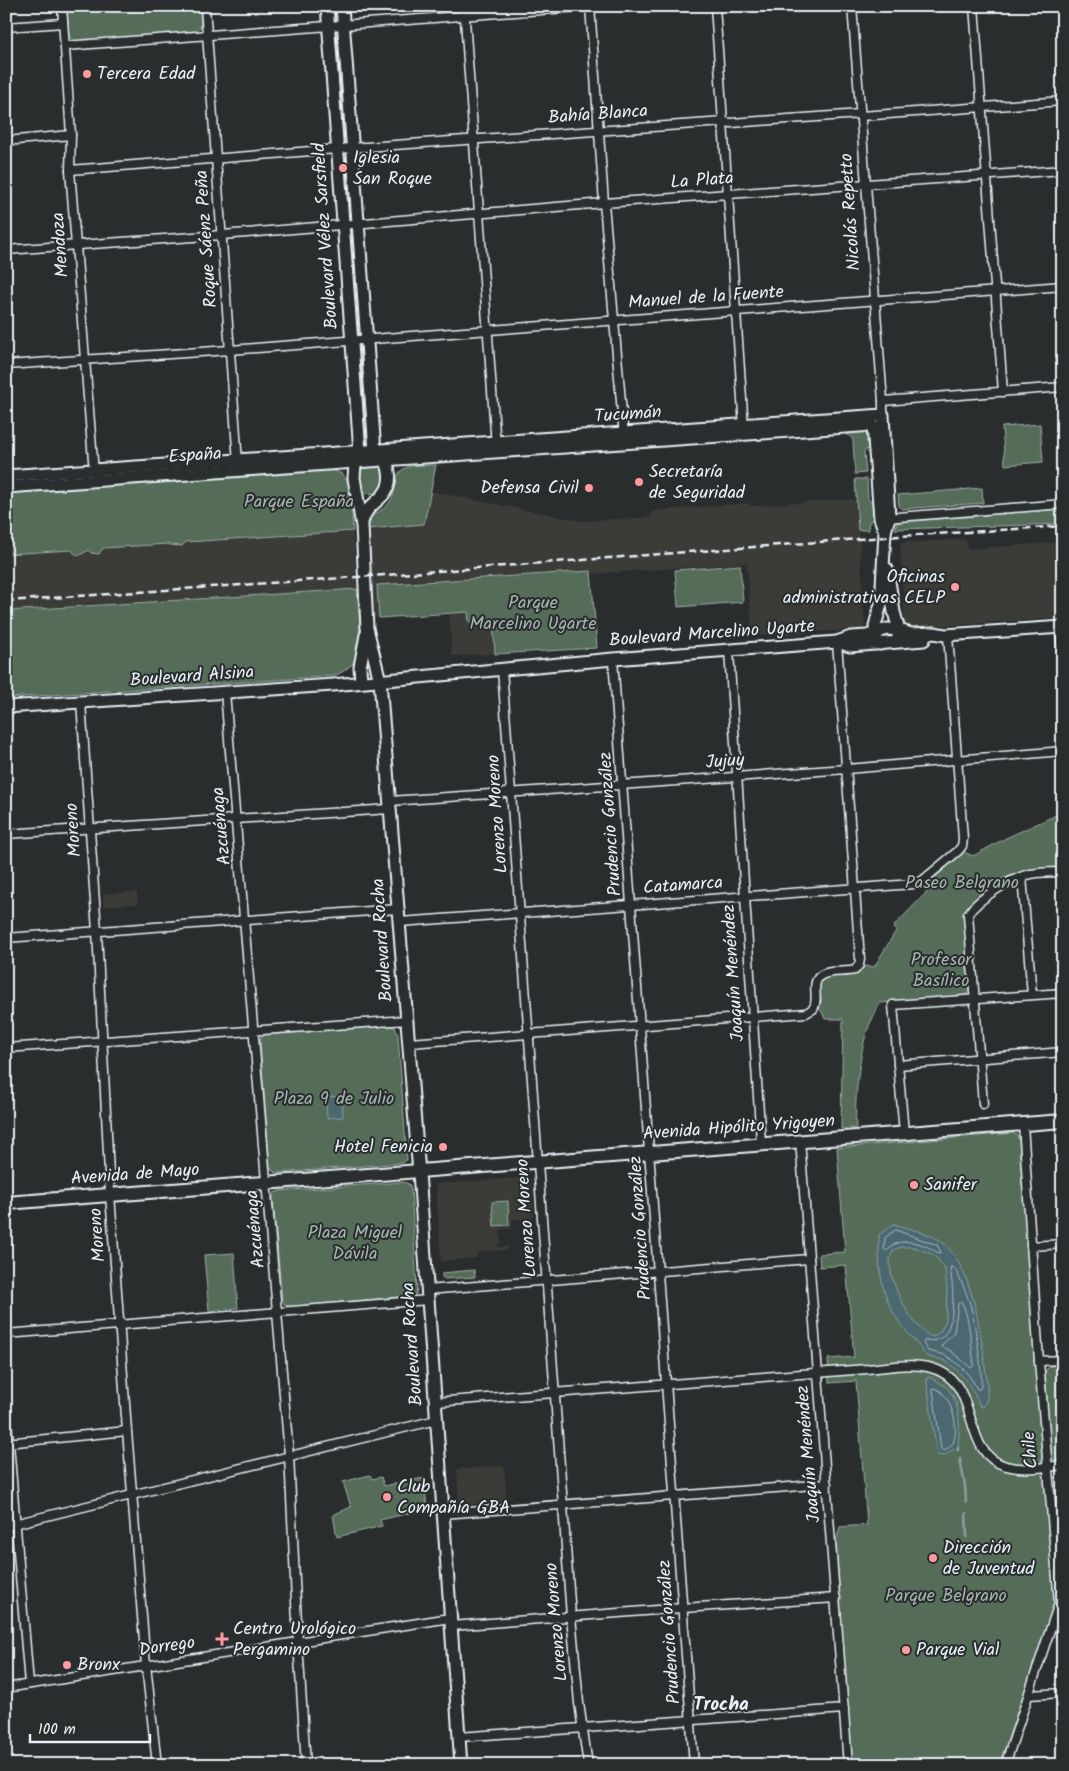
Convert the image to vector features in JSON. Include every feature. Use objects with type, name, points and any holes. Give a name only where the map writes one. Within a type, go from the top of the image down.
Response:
[{"type":"main road","name":"Boulevard Vélez Sarsfield","points":[[327,6],[360,452],[355,463]]},
{"type":"main road","name":"Boulevard Vélez Sarsfield","points":[[342,6],[375,450]]},
{"type":"main road","name":"Tucumán","points":[[386,460],[496,447],[744,429],[883,415]]},
{"type":"main road","name":"Nicolás Repetto","points":[[883,415],[884,518]]},
{"type":"main road","name":"Tucumán","points":[[744,429],[873,425]]},
{"type":"main road","name":"Nicolás Repetto","points":[[873,425],[885,532],[881,604],[875,626],[876,640],[880,644]]},
{"type":"main road","name":"Tucumán","points":[[375,450],[496,447]]},
{"type":"main road","name":"España","points":[[6,487],[94,476],[238,465],[375,450]]},
{"type":"main road","points":[[362,526],[366,511],[382,496],[388,486],[389,469],[386,460],[375,450]]},
{"type":"main road","name":"España","points":[[238,465],[355,463],[386,460]]},
{"type":"main road","points":[[355,463],[355,492],[362,526],[367,628],[360,666],[361,682]]},
{"type":"main road","name":"España","points":[[6,476],[94,476]]},
{"type":"main road","name":"Nicolás Repetto","points":[[884,556],[899,630]]},
{"type":"main road","name":"Boulevard Marcelino Ugarte","points":[[380,681],[502,669],[837,642],[851,637],[866,636],[886,629],[899,630],[911,634],[934,633],[947,635],[1061,627]]},
{"type":"main road","name":"Boulevard Rocha","points":[[367,628],[380,681],[400,922],[461,1765]]},
{"type":"main road","points":[[895,643],[899,630]]},
{"type":"main road","name":"Boulevard Marcelino Ugarte","points":[[837,642],[850,646],[935,639],[947,635]]},
{"type":"main road","name":"Boulevard Alsina","points":[[6,707],[380,681]]},
{"type":"main road","name":"Avenida Hipólito Yrigoyen","points":[[419,1171],[1063,1121]]},
{"type":"main road","name":"Avenida de Mayo","points":[[6,1203],[419,1171]]},
{"type":"street","name":"Mendoza","points":[[62,6],[71,136],[70,170],[94,476]]},
{"type":"street","name":"Roque Sáenz Peña","points":[[205,6],[238,465]]},
{"type":"street","points":[[464,6],[496,447]]},
{"type":"street","points":[[65,46],[591,6],[604,203],[624,437]]},
{"type":"street","points":[[715,6],[744,429]]},
{"type":"street","name":"Nicolás Repetto","points":[[852,6],[876,300],[883,415]]},
{"type":"street","points":[[974,6],[1003,392]]},
{"type":"street","points":[[6,27],[63,23]]},
{"type":"street","name":"Bahía Blanca","points":[[70,170],[600,130],[861,115],[1063,100]]},
{"type":"street","points":[[6,141],[71,136]]},
{"type":"street","name":"La Plata","points":[[6,250],[222,235],[604,203],[1063,170]]},
{"type":"street","name":"Manuel de la Fuente","points":[[6,365],[230,350],[1063,286]]},
{"type":"street","points":[[883,401],[1063,387]]},
{"type":"street","points":[[873,425],[883,415]]},
{"type":"street","points":[[884,518],[1063,504]]},
{"type":"street","points":[[1061,627],[1063,665]]},
{"type":"street","points":[[947,635],[957,759]]},
{"type":"street","points":[[409,1043],[806,1012],[813,1009],[816,1001],[815,986],[817,978],[824,973],[849,972],[858,968],[860,959],[837,642]]},
{"type":"street","name":"Joaquín Menéndez","points":[[729,650],[761,1143]]},
{"type":"street","name":"Prudencio González","points":[[613,660],[684,1608],[694,1765]]},
{"type":"street","name":"Lorenzo Moreno","points":[[502,669],[571,1616],[588,1765]]},
{"type":"street","name":"Azcuénaga","points":[[225,692],[289,1455],[306,1765]]},
{"type":"street","name":"Moreno","points":[[81,702],[97,931],[110,1194],[146,1665],[157,1765]]},
{"type":"street","name":"Jujuy","points":[[6,834],[236,820],[512,793],[847,769],[1063,751]]},
{"type":"street","name":"Catamarca","points":[[400,922],[919,883],[962,846],[957,759]]},
{"type":"street","points":[[982,1104],[968,914],[978,902],[1022,877],[1030,874],[1063,872]]},
{"type":"street","points":[[1022,877],[1032,995]]},
{"type":"street","points":[[6,938],[398,909]]},
{"type":"street","points":[[904,1133],[893,1005],[1063,993]]},
{"type":"street","points":[[6,1048],[407,1020]]},
{"type":"street","points":[[898,1065],[1063,1052]]},
{"type":"street","name":"Chile","points":[[1005,1765],[1059,1603],[1060,1582],[1039,1362],[1023,1124]]},
{"type":"street","name":"Joaquín Menéndez","points":[[800,1140],[848,1765]]},
{"type":"street","points":[[1031,1246],[1063,1244]]},
{"type":"street","points":[[6,1334],[278,1313],[546,1280],[809,1260]]},
{"type":"street","points":[[1039,1362],[1063,1360]]},
{"type":"street","points":[[435,1402],[818,1372],[908,1366],[928,1367],[938,1370],[951,1378],[962,1390],[975,1435],[985,1452],[1006,1466],[1024,1468],[1063,1465]]},
{"type":"street","points":[[6,1408],[29,1684]]},
{"type":"street","points":[[6,1526],[436,1420]]},
{"type":"street","points":[[8,1443],[127,1430]]},
{"type":"street","points":[[443,1514],[827,1484]]},
{"type":"street","name":"Dorrego","points":[[6,1688],[146,1665],[451,1622],[836,1598]]},
{"type":"street","points":[[1029,1695],[1063,1693]]},
{"type":"street","points":[[459,1737],[844,1709]]},
{"type":"shaded area","points":[[430,491],[582,521],[651,517],[652,511],[749,503],[750,506],[857,499],[865,626],[863,629],[752,636],[747,563],[591,574],[597,648],[452,656],[449,614],[373,618],[368,529],[424,524]]},
{"type":"shaded area","points":[[353,531],[357,589],[6,611],[6,554]]},
{"type":"shaded area","points":[[966,539],[967,549],[1063,542],[1063,618],[905,628],[900,543]]},
{"type":"shaded area","points":[[137,892],[138,904],[104,906],[103,894]]},
{"type":"shaded area","points":[[529,1177],[531,1179],[534,1217],[512,1220],[512,1228],[500,1230],[501,1244],[497,1244],[498,1247],[508,1246],[508,1250],[477,1252],[477,1258],[441,1261],[436,1184]]},
{"type":"shaded area","points":[[504,1466],[507,1502],[459,1505],[457,1469]]},
{"type":"green space","points":[[66,6],[200,6],[201,26],[197,31],[178,33],[176,35],[74,41],[68,36]]},
{"type":"green space","points":[[338,36],[347,137],[345,138],[342,137],[334,37]]},
{"type":"green space","points":[[347,158],[349,160],[352,214],[348,215],[343,159]]},
{"type":"green space","points":[[350,232],[354,233],[361,330],[357,331],[348,234]]},
{"type":"green space","points":[[361,348],[370,442],[365,443],[357,349]]},
{"type":"green space","points":[[1040,424],[1043,462],[1005,465],[1002,427]]},
{"type":"green space","points":[[849,431],[864,431],[867,435],[869,447],[864,452],[866,473],[855,474],[853,440],[849,435],[846,435]]},
{"type":"green space","points":[[374,464],[381,468],[384,475],[383,485],[376,493],[366,494],[360,489],[359,475],[364,467]]},
{"type":"green space","points":[[418,465],[436,465],[424,524],[368,529],[369,519],[392,499],[396,480],[402,470]]},
{"type":"green space","name":"Parque España","points":[[327,468],[342,474],[350,484],[353,531],[186,542],[182,546],[168,544],[103,548],[99,554],[91,553],[89,550],[78,556],[71,550],[6,554],[6,491]]},
{"type":"green space","points":[[855,479],[867,479],[868,499],[873,504],[874,515],[868,525],[869,530],[858,530]]},
{"type":"green space","points":[[982,488],[983,503],[902,509],[899,506],[898,495]]},
{"type":"green space","points":[[1063,509],[1063,524],[895,529],[897,523],[900,522]]},
{"type":"green space","points":[[740,565],[743,602],[678,607],[675,570]]},
{"type":"green space","name":"Parque Marcelino Ugarte","points":[[591,571],[597,648],[495,654],[493,621],[469,622],[468,612],[379,618],[377,585]]},
{"type":"green space","points":[[357,589],[360,638],[357,656],[349,667],[334,676],[6,698],[6,611]]},
{"type":"green space","name":"Paseo Belgrano","points":[[1063,812],[1063,867],[1043,868],[1024,872],[983,894],[968,908],[965,914],[970,988],[967,994],[880,1003],[867,1031],[859,1066],[856,1092],[856,1128],[841,1129],[843,1019],[825,1019],[819,1009],[822,979],[850,976],[859,971],[863,966],[874,967],[896,931],[894,926],[927,892],[927,884],[964,852],[973,856],[1006,838]]},
{"type":"green space","name":"Plaza 9 de Julio","points":[[395,1027],[398,1035],[407,1160],[401,1163],[277,1173],[273,1171],[270,1167],[261,1037],[265,1035]]},
{"type":"green space","name":"Parque Belgrano","points":[[1012,1133],[1017,1135],[1019,1140],[1043,1467],[1054,1582],[1053,1609],[999,1765],[852,1765],[849,1724],[844,1719],[845,1708],[848,1706],[844,1658],[840,1646],[842,1633],[836,1541],[840,1527],[867,1525],[856,1381],[829,1383],[828,1359],[854,1357],[846,1265],[820,1267],[819,1254],[845,1252],[837,1148]]},
{"type":"green space","name":"Plaza Miguel Dávila","points":[[403,1182],[409,1184],[411,1189],[416,1294],[290,1307],[284,1304],[282,1300],[274,1193],[279,1191]]},
{"type":"green space","points":[[508,1201],[509,1225],[494,1226],[492,1202]]},
{"type":"green space","points":[[234,1253],[238,1308],[209,1311],[204,1255]]},
{"type":"green space","points":[[474,1270],[475,1277],[445,1279],[442,1277],[442,1273]]},
{"type":"green space","points":[[1063,1365],[1063,1460],[1056,1461],[1051,1456],[1045,1371],[1050,1366]]},
{"type":"green space","name":"Club Compañía GBA","points":[[370,1475],[372,1479],[381,1477],[384,1486],[424,1478],[427,1509],[380,1520],[382,1526],[337,1537],[333,1515],[351,1507],[343,1482]]},
{"type":"water","points":[[342,1096],[343,1117],[327,1118],[326,1097]]},
{"type":"water","points":[[894,1224],[924,1233],[941,1241],[951,1251],[960,1265],[973,1299],[981,1335],[987,1387],[987,1398],[983,1407],[980,1406],[962,1375],[943,1360],[925,1355],[896,1317],[889,1305],[882,1280],[879,1235]],"holes":[[[904,1247],[914,1247],[930,1253],[938,1259],[945,1269],[947,1289],[946,1320],[941,1331],[933,1337],[925,1333],[916,1324],[900,1298],[894,1284],[890,1258],[894,1250]]]},
{"type":"water","points":[[930,1377],[948,1388],[958,1410],[958,1447],[943,1456],[937,1455],[927,1383],[927,1378]]},
{"type":"waterway","points":[[960,1459],[966,1503]]},
{"type":"waterway","points":[[966,1513],[967,1537]]},
{"type":"railway","points":[[6,601],[372,576],[885,537],[1063,526]]},
{"type":"place","name":"Tercera Edad","points":[[87,74]]},
{"type":"place","name":"Iglesia San Roque","points":[[343,168]]},
{"type":"place","name":"Secretaría de Seguridad","points":[[639,482]]},
{"type":"place","name":"Defensa Civil","points":[[589,488]]},
{"type":"place","name":"Oficinas administrativas CELP","points":[[955,587]]},
{"type":"place","name":"Hotel Fenicia","points":[[443,1147]]},
{"type":"place","name":"Sanifer","points":[[914,1185]]},
{"type":"place","name":"Club Compañía GBA","points":[[387,1497]]},
{"type":"place","name":"Dirección de Juventud","points":[[933,1558]]},
{"type":"place","name":"Centro Urológico Pergamino","points":[[222,1639]]},
{"type":"place","name":"Parque Vial","points":[[906,1650]]},
{"type":"place","name":"Bronx","points":[[67,1665]]},
{"type":"district","name":"Trocha","points":[[721,1705]]},
{"type":"park label","name":"Profesor Basílico","points":[[941,970]]}]
